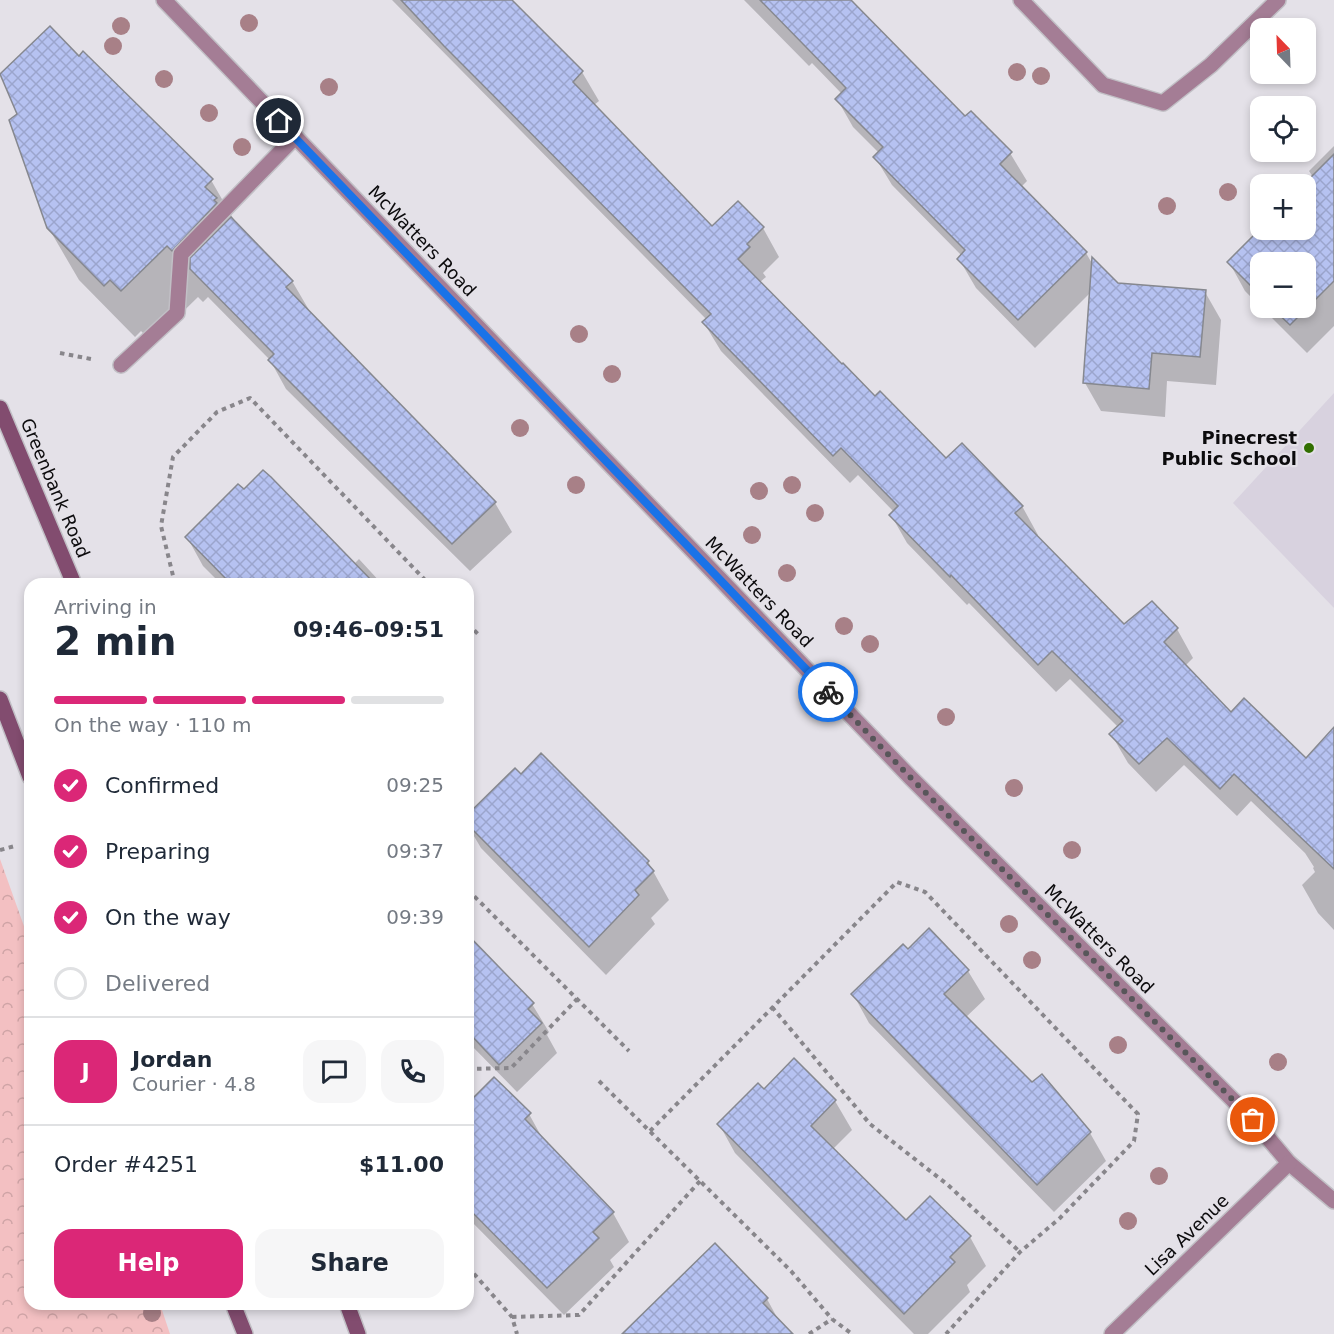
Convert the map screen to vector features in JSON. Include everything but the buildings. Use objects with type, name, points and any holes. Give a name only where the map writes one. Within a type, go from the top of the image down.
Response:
[{"type":"main road","name":"Greenbank Road","points":[[0,408],[71,578]]},
{"type":"main road","points":[[0,699],[24,761]]},
{"type":"main road","points":[[235,1310],[245,1334]]},
{"type":"main road","points":[[349,1310],[358,1334]]},
{"type":"street","name":"McWatters Road","points":[[164,0],[911,778],[1253,1120],[1289,1163],[1334,1201]]},
{"type":"street","points":[[1021,0],[1103,85],[1163,103],[1211,64],[1278,0]]},
{"type":"street","points":[[121,365],[177,313],[181,254],[296,138]]},
{"type":"street","name":"Lisa Avenue","points":[[1112,1334],[1289,1163]]},
{"type":"path","points":[[174,578],[161,526],[172,457],[217,412],[250,398],[423,578]]},
{"type":"path","points":[[474,630],[480,636]]},
{"type":"path","points":[[0,850],[15,846]]},
{"type":"path","points":[[650,1131],[897,882],[925,892],[1138,1114],[1134,1141],[1060,1218],[1020,1252],[946,1334]]},
{"type":"path","points":[[474,896],[629,1051]]},
{"type":"path","points":[[474,1069],[511,1068],[577,999]]},
{"type":"path","points":[[772,1007],[870,1124],[948,1185],[1020,1252]]},
{"type":"path","points":[[599,1081],[791,1271],[832,1319],[852,1334]]},
{"type":"path","points":[[512,1317],[579,1315],[700,1181]]},
{"type":"path","points":[[474,1274],[512,1317],[517,1334]]},
{"type":"path","points":[[809,1334],[832,1319]]},
{"type":"shaded area","name":"Pinecrest Public School","points":[[1334,393],[1334,608],[1233,503]]},
{"type":"green space","points":[[0,859],[24,926],[24,1310],[162,1310],[170,1334],[0,1334]]},
{"type":"way so far","points":[[828,692],[1253,1120]]},
{"type":"place","name":"Pinecrest Public School","points":[[1309,448]]},
{"type":"route","points":[[279,121],[828,692]]}]
